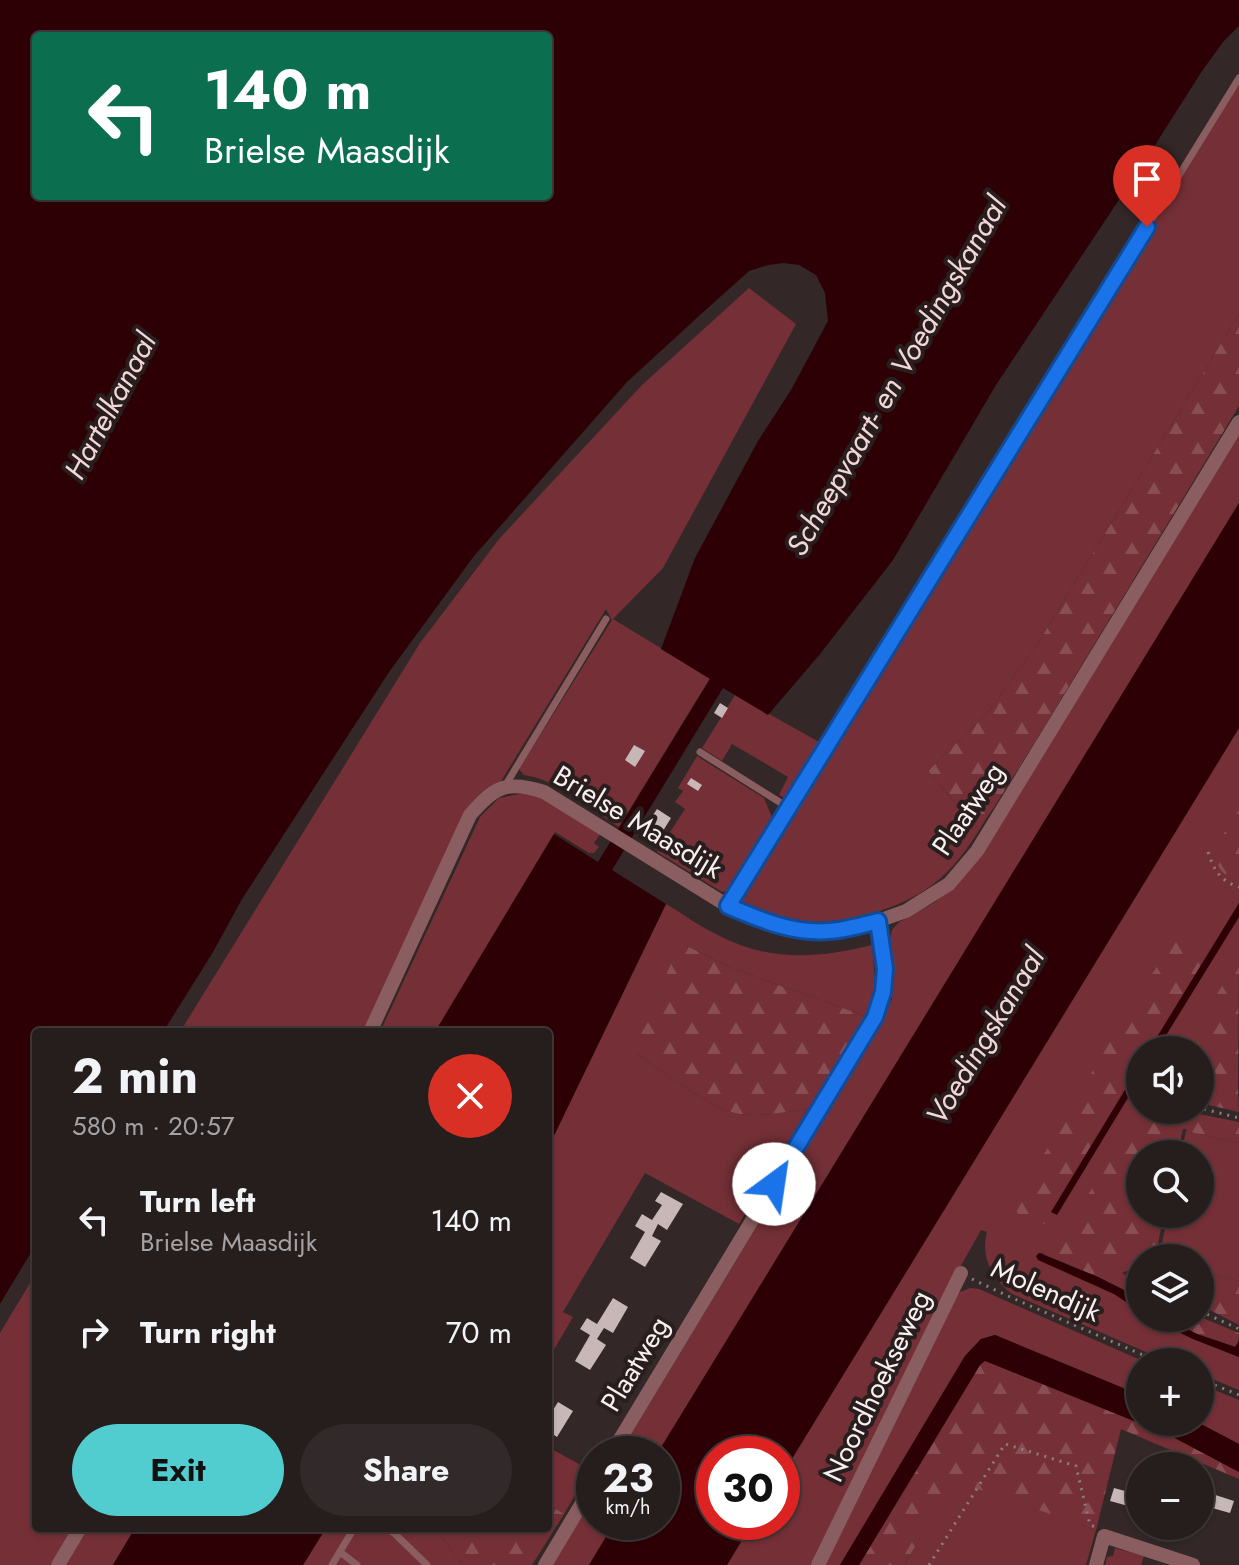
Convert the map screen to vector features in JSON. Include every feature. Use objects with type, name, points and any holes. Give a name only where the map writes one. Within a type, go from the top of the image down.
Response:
[{"type":"street","name":"Plaatweg","points":[[622,1436],[875,1017],[883,992],[885,969],[878,921],[906,911],[949,884],[977,851],[1239,422]]},
{"type":"street","name":"Brielse Maasdijk","points":[[505,786],[525,786],[544,792],[728,906],[763,921],[793,930],[829,931],[878,921]]},
{"type":"street","points":[[372,1028],[470,815],[486,797],[505,786]]},
{"type":"street","name":"Noordhoekseweg","points":[[818,1565],[961,1273]]},
{"type":"street","points":[[545,1565],[576,1513]]},
{"type":"street","points":[[58,1565],[78,1532]]},
{"type":"street","points":[[1096,1565],[1104,1536],[1193,1565]]},
{"type":"lane","points":[[728,906],[1239,78]]},
{"type":"lane","points":[[505,786],[606,619]]},
{"type":"lane","points":[[700,752],[789,808]]},
{"type":"lane","points":[[332,1565],[352,1532]]},
{"type":"lane","points":[[392,1532],[427,1565]]},
{"type":"lane","points":[[340,1552],[357,1565]]},
{"type":"path","points":[[1208,852],[1219,876],[1239,887]]},
{"type":"path","points":[[1214,1112],[1239,1118]]},
{"type":"path","name":"Molendijk","points":[[961,1273],[1127,1348]]},
{"type":"path","points":[[1214,1317],[1239,1329]]},
{"type":"path","points":[[1214,1385],[1239,1395]]},
{"type":"path","points":[[929,1565],[1005,1444],[1076,1466],[1090,1525],[1106,1530],[1104,1536]]},
{"type":"green space","points":[[1239,84],[1239,314],[1035,648],[989,711],[928,771],[977,827],[992,809],[952,867],[926,889],[903,902],[848,919],[819,922],[792,921],[743,905],[742,896]]},
{"type":"green space","points":[[749,288],[796,324],[663,568],[613,619],[710,678],[619,827],[561,789],[524,775],[519,769],[612,620],[606,609],[500,783],[482,793],[368,1028],[182,1028],[420,643],[500,538],[642,385]]},
{"type":"green space","points":[[1239,314],[1239,406],[1035,742],[978,828],[928,771],[989,711],[1035,648]]},
{"type":"green space","points":[[1239,433],[1239,503],[668,1436],[630,1436],[882,1020],[892,999],[892,930],[899,922],[935,902],[957,884]]},
{"type":"green space","points":[[735,695],[821,743],[788,800],[779,795],[788,777],[732,744],[722,761],[702,748]]},
{"type":"green space","points":[[1239,728],[1239,975],[1201,1036],[1126,1036],[1126,1124],[1144,1124],[1134,1140],[1126,1140],[1126,1153],[1059,1259],[1044,1253],[1036,1257],[1126,1302],[1126,1332],[1179,1332],[1239,1357],[1239,1390],[1214,1380],[1214,1348],[1137,1348],[1012,1294],[999,1282],[990,1267],[985,1251],[987,1232],[981,1230],[953,1280],[813,1565],[727,1565],[742,1540],[800,1540],[800,1446]]},
{"type":"green space","points":[[697,756],[764,798],[774,822],[737,884],[731,890],[722,892],[657,852],[685,809],[675,802],[683,791],[678,788]]},
{"type":"green space","points":[[519,794],[540,797],[601,833],[594,843],[599,847],[594,853],[589,853],[555,832],[437,1028],[382,1028],[480,817],[499,798]]},
{"type":"green space","points":[[1239,810],[1239,882],[1219,868],[1216,859],[1221,840]]},
{"type":"green space","points":[[666,904],[734,942],[772,953],[811,955],[872,945],[876,994],[865,1016],[729,967],[687,946],[636,1053],[701,1097],[728,1111],[756,1115],[808,1109],[739,1224],[645,1173],[563,1312],[573,1317],[552,1353],[552,1140]]},
{"type":"green space","points":[[1178,933],[1209,952],[1158,1036],[1126,1036],[1126,1088],[1051,1211],[1054,1214],[1049,1224],[1028,1221],[1019,1215],[1014,1206],[1106,1048]]},
{"type":"green space","points":[[681,946],[687,946],[729,967],[865,1016],[808,1109],[756,1115],[728,1111],[701,1097],[636,1053],[633,1049]]},
{"type":"green space","points":[[1239,959],[1239,1112],[1214,1106],[1214,1036],[1191,1036]]},
{"type":"green space","points":[[1214,1117],[1239,1122],[1239,1143],[1187,1129],[1183,1129],[1180,1140],[1126,1140],[1126,1228],[1161,1228],[1158,1244],[1126,1244],[1126,1271],[1122,1273],[1126,1275],[1126,1291],[1043,1254],[1069,1224],[1134,1124],[1214,1124]]},
{"type":"green space","points":[[1186,1131],[1239,1143],[1239,1281],[1214,1275],[1214,1244],[1162,1244],[1165,1228],[1214,1228],[1214,1140],[1184,1140]]},
{"type":"green space","points":[[1214,1275],[1239,1281],[1239,1325],[1214,1312]]},
{"type":"green space","points":[[32,1280],[32,1532],[70,1532],[50,1565],[0,1565],[0,1333]]},
{"type":"green space","points":[[979,1289],[1126,1354],[1126,1389],[995,1335],[981,1339],[965,1356],[840,1565],[823,1565],[952,1301],[960,1292]]},
{"type":"green space","points":[[1214,1323],[1239,1333],[1238,1345],[1236,1347],[1193,1332],[1214,1332]]},
{"type":"green space","points":[[985,1360],[1126,1418],[1126,1431],[1121,1429],[1096,1530],[955,1481],[904,1565],[859,1565]]},
{"type":"green space","points":[[1214,1390],[1239,1400],[1239,1444],[1214,1431]]},
{"type":"green space","points":[[1138,1436],[1171,1436],[1201,1452],[1175,1452]]},
{"type":"green space","points":[[552,1449],[576,1462],[576,1494],[564,1514],[552,1506]]},
{"type":"green space","points":[[1214,1459],[1239,1472],[1239,1479],[1214,1468]]},
{"type":"green space","points":[[955,1480],[1096,1530],[1086,1565],[904,1565]]},
{"type":"green space","points":[[552,1506],[564,1514],[532,1565],[463,1565],[438,1532],[552,1532]]},
{"type":"green space","points":[[576,1524],[576,1540],[604,1540],[589,1565],[551,1565]]},
{"type":"green space","points":[[86,1532],[133,1532],[113,1565],[65,1565]]},
{"type":"green space","points":[[324,1532],[438,1532],[463,1565],[303,1565]]},
{"type":"green space","points":[[1115,1548],[1144,1556],[1141,1565],[1105,1565]]},
{"type":"water","points":[[0,0],[1239,0],[1239,26],[1202,71],[996,385],[893,560],[768,715],[723,688],[612,870],[666,904],[552,1140],[552,1028],[437,1028],[554,834],[598,862],[710,679],[661,649],[695,558],[828,321],[825,293],[816,275],[799,265],[784,263],[749,271],[627,382],[474,556],[389,672],[242,899],[166,1028],[32,1028],[32,1251],[0,1304]]},
{"type":"water","name":"Voedingskanaal","points":[[1239,503],[1239,728],[800,1446],[800,1436],[696,1436],[696,1540],[742,1540],[727,1565],[589,1565],[604,1540],[680,1540],[680,1436],[668,1436]]},
{"type":"water","points":[[1239,903],[1239,917],[1166,1036],[1158,1036]]},
{"type":"water","points":[[1126,1088],[1126,1101],[1057,1215],[1051,1212]]},
{"type":"water","points":[[1039,1253],[1126,1291],[1126,1302],[1038,1260],[1036,1256]]},
{"type":"water","points":[[1179,1332],[1193,1332],[1235,1347],[1239,1341],[1239,1357]]},
{"type":"water","points":[[995,1335],[1126,1389],[1126,1418],[985,1361],[859,1565],[840,1565],[965,1356],[981,1339]]},
{"type":"water","points":[[1214,1431],[1239,1444],[1239,1472],[1214,1459],[1214,1452],[1201,1452],[1171,1436],[1214,1436]]},
{"type":"water","points":[[133,1532],[324,1532],[303,1565],[113,1565]]},
{"type":"building","points":[[720,703],[728,708],[722,718],[714,713]]},
{"type":"building","points":[[634,745],[645,751],[635,767],[625,760]]},
{"type":"building","points":[[691,778],[702,785],[698,791],[687,784]]},
{"type":"building","points":[[657,809],[671,818],[663,831],[647,824]]},
{"type":"building","points":[[661,1192],[683,1204],[667,1230],[658,1224],[652,1236],[661,1241],[645,1267],[630,1258],[645,1232],[635,1226],[642,1214],[652,1220],[662,1205],[655,1201]]},
{"type":"building","points":[[613,1298],[628,1307],[613,1333],[604,1328],[597,1339],[606,1345],[590,1370],[575,1361],[590,1335],[580,1329],[587,1318],[597,1324]]},
{"type":"building","points":[[558,1402],[573,1411],[557,1437],[552,1434],[552,1412]]},
{"type":"building","points":[[1114,1488],[1125,1491],[1126,1488],[1126,1505],[1110,1501]]},
{"type":"building","points":[[1214,1495],[1234,1501],[1230,1513],[1214,1509]]},
{"type":"route","points":[[774,1184],[875,1017],[883,992],[885,969],[878,921],[829,931],[793,930],[728,906],[1147,227]]},
{"type":"water label","name":"Scheepvaart- en Voedingskanaal","points":[[896,376]]},
{"type":"water label","name":"Hartelkanaal","points":[[110,406]]}]
